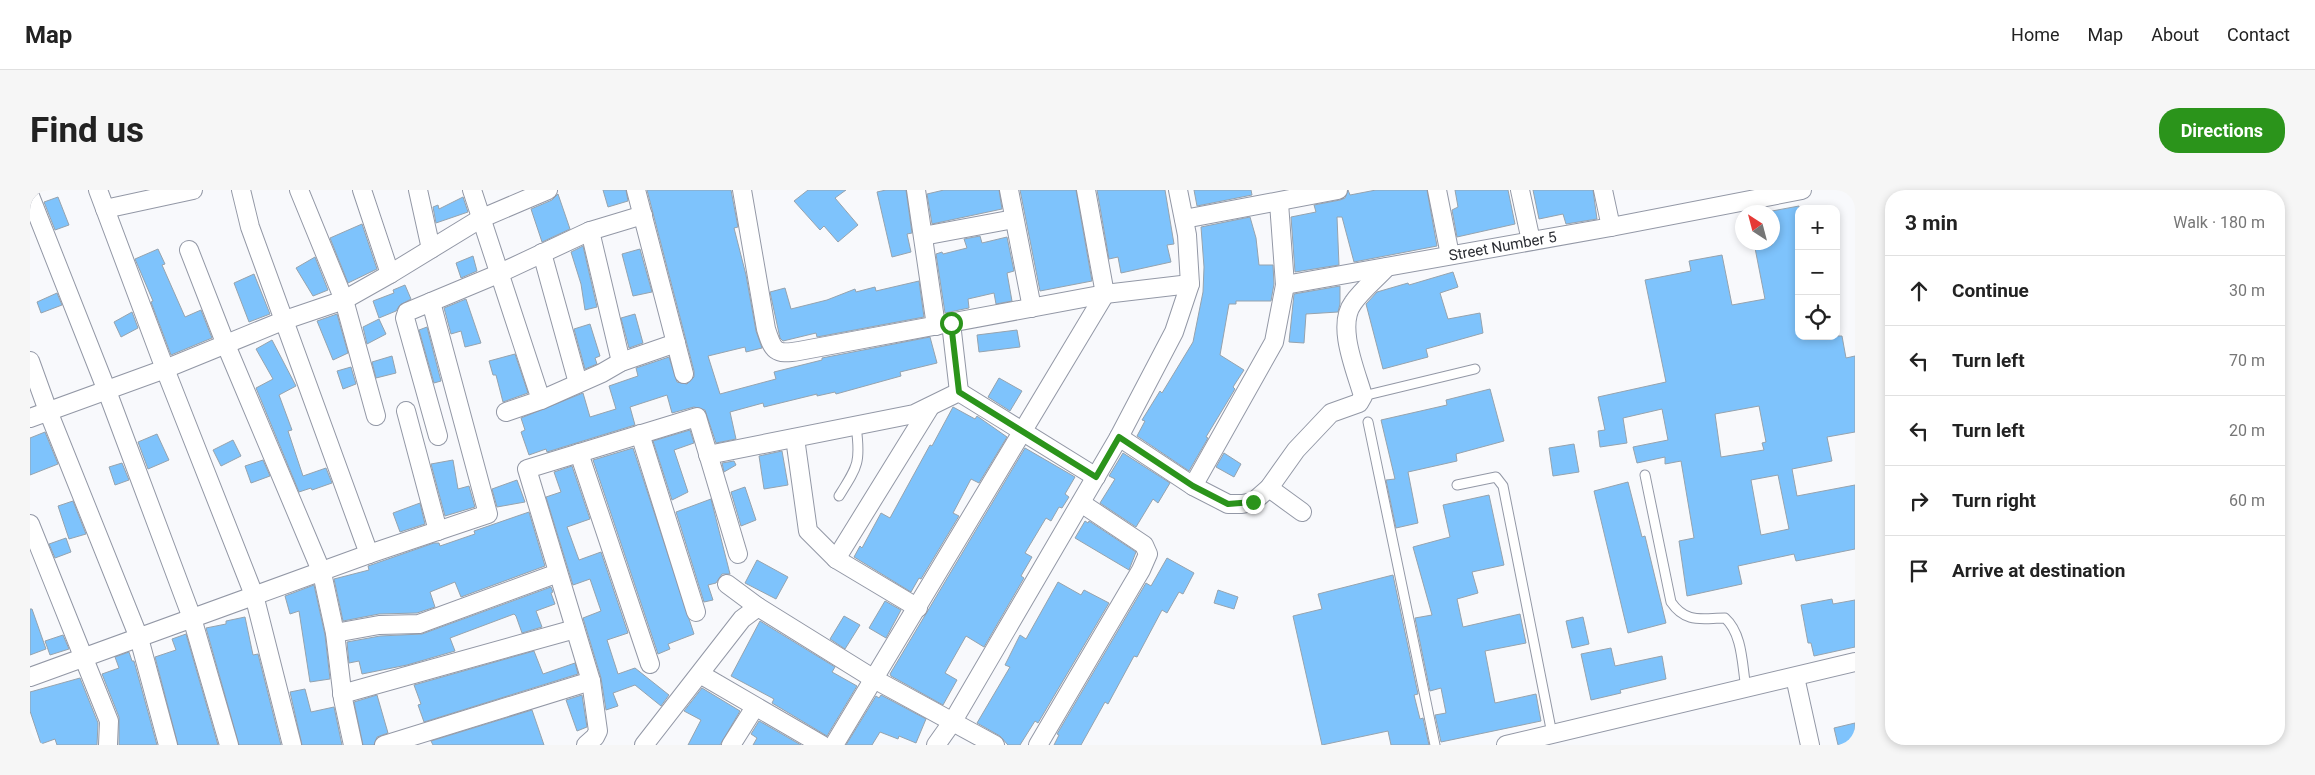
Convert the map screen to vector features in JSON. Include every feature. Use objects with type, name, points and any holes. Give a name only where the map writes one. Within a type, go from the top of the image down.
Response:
[{"type":"street","points":[[98,190],[165,369],[254,595],[292,745]]},
{"type":"street","points":[[105,209],[193,190]]},
{"type":"street","points":[[241,190],[250,228],[369,554]]},
{"type":"street","points":[[299,190],[344,300],[376,416]]},
{"type":"street","points":[[362,190],[390,274]]},
{"type":"street","points":[[418,190],[432,249]]},
{"type":"street","points":[[472,190],[480,220],[540,400]]},
{"type":"street","points":[[30,418],[165,369],[285,320],[344,300],[480,220],[548,190]]},
{"type":"street","points":[[636,190],[684,374]]},
{"type":"street","points":[[742,190],[766,329],[776,351],[786,353],[799,351],[1105,294],[1190,284]]},
{"type":"street","points":[[916,190],[923,236],[959,392],[1096,477]]},
{"type":"street","points":[[1008,190],[1032,308]]},
{"type":"street","points":[[834,745],[1105,294],[1086,190]]},
{"type":"street","points":[[936,745],[953,721],[1096,477],[1174,332],[1190,284],[1187,235],[1178,190]]},
{"type":"street","points":[[1184,219],[1279,203],[1338,190]]},
{"type":"street","points":[[1437,190],[1450,256]]},
{"type":"street","points":[[1520,190],[1531,241]]},
{"type":"street","points":[[1604,190],[1611,227]]},
{"type":"street","name":"Street Number 5","points":[[1285,285],[1611,227],[1802,190]]},
{"type":"street","points":[[30,196],[107,391],[192,618],[229,745]]},
{"type":"street","points":[[1193,486],[1274,342],[1285,285],[1279,203]]},
{"type":"street","points":[[438,436],[406,318],[407,312],[412,308],[432,302],[498,274],[590,231],[643,215]]},
{"type":"street","points":[[923,236],[1014,219]]},
{"type":"street","points":[[590,231],[621,362]]},
{"type":"street","points":[[189,250],[226,345],[322,573],[335,633],[342,694],[353,745]]},
{"type":"street","points":[[542,253],[578,383]]},
{"type":"street","points":[[1119,437],[1193,486],[1228,504],[1253,502],[1269,488],[1296,450],[1331,413],[1359,403],[1363,396],[1345,331],[1346,318],[1352,304],[1387,267]]},
{"type":"street","points":[[30,677],[83,656],[139,638],[254,595],[322,573],[369,554],[488,514],[432,302]]},
{"type":"street","points":[[506,412],[540,400],[602,373],[621,362],[676,343]]},
{"type":"street","points":[[30,361],[48,411],[139,638],[168,745]]},
{"type":"street","points":[[708,455],[914,414],[959,392]]},
{"type":"street","points":[[836,559],[930,407]]},
{"type":"street","points":[[406,411],[438,531]]},
{"type":"street","points":[[586,745],[595,737],[598,731],[591,681],[527,469],[697,417],[738,554]]},
{"type":"street","points":[[640,434],[696,612]]},
{"type":"street","points":[[796,438],[808,531],[836,559],[918,608]]},
{"type":"street","points":[[579,453],[650,664]]},
{"type":"street","points":[[1269,488],[1302,512]]},
{"type":"street","points":[[1038,745],[1141,570],[1148,554],[1144,545],[1081,503]]},
{"type":"street","points":[[30,524],[109,721],[108,745]]},
{"type":"street","points":[[335,633],[379,625],[419,624],[558,573]]},
{"type":"street","points":[[727,584],[758,607],[874,679],[995,745]]},
{"type":"street","points":[[648,744],[742,618],[758,607]]},
{"type":"street","points":[[342,694],[575,629]]},
{"type":"street","points":[[1506,745],[1855,662]]},
{"type":"street","points":[[700,674],[822,745]]},
{"type":"street","points":[[1795,677],[1810,745]]},
{"type":"street","points":[[384,745],[591,681]]},
{"type":"street","points":[[730,745],[755,707]]},
{"type":"lane","points":[[1363,396],[1476,369]]},
{"type":"lane","points":[[1368,422],[1435,745]]},
{"type":"lane","points":[[840,496],[857,468],[859,445],[856,426]]},
{"type":"lane","points":[[1645,475],[1671,602],[1681,615],[1692,618],[1725,618],[1729,621],[1736,630],[1746,688]]},
{"type":"lane","points":[[1457,485],[1496,477],[1503,486],[1552,734]]},
{"type":"building","points":[[603,190],[626,190],[628,201],[608,207]]},
{"type":"building","points":[[647,190],[731,190],[738,227],[734,228],[746,275],[756,331],[762,348],[746,352],[745,347],[708,356],[720,394],[776,379],[774,372],[822,360],[822,358],[930,337],[937,363],[900,372],[901,376],[836,394],[835,392],[817,396],[817,394],[764,407],[763,403],[730,412],[736,439],[716,443],[705,410],[694,407],[672,413],[667,395],[630,407],[635,425],[547,452],[546,449],[529,455],[521,432],[525,430],[521,418],[583,393],[590,417],[616,409],[609,386],[638,376],[636,368],[669,357],[677,382],[687,384],[694,377]]},
{"type":"building","points":[[808,190],[846,190],[835,198],[858,225],[838,242],[824,226],[820,230],[794,201]]},
{"type":"building","points":[[906,190],[912,233],[907,234],[911,252],[892,257],[877,192]]},
{"type":"building","points":[[944,190],[999,190],[1002,209],[932,224],[927,194]]},
{"type":"building","points":[[1020,190],[1076,190],[1092,281],[1040,291]]},
{"type":"building","points":[[1097,190],[1165,190],[1174,244],[1167,245],[1171,262],[1121,273],[1118,257],[1109,259]]},
{"type":"building","points":[[1194,190],[1251,190],[1252,195],[1197,206]]},
{"type":"building","points":[[1348,190],[1350,195],[1376,190],[1427,190],[1437,246],[1354,262],[1342,217],[1337,217],[1339,265],[1295,272],[1291,217],[1316,212],[1314,205],[1345,198]]},
{"type":"building","points":[[1455,190],[1508,190],[1515,224],[1457,237],[1452,210],[1458,207]]},
{"type":"building","points":[[1533,190],[1593,190],[1597,219],[1566,224],[1563,214],[1539,219]]},
{"type":"building","points":[[558,194],[570,229],[542,242],[531,209],[552,200]]},
{"type":"building","points":[[58,197],[69,225],[55,230],[44,202]]},
{"type":"building","points":[[463,197],[468,212],[436,223],[433,207],[438,205],[439,209]]},
{"type":"building","points":[[1795,207],[1795,340],[1840,340],[1840,336],[1842,336],[1846,358],[1855,356],[1855,432],[1827,437],[1832,461],[1792,469],[1797,496],[1855,485],[1855,549],[1796,561],[1794,554],[1738,566],[1742,584],[1687,596],[1679,541],[1694,538],[1681,461],[1665,464],[1665,457],[1637,463],[1633,447],[1668,440],[1662,409],[1623,418],[1627,443],[1600,447],[1598,431],[1605,430],[1598,397],[1666,382],[1645,280],[1691,271],[1689,261],[1722,255],[1732,305],[1765,299],[1755,250],[1780,250],[1780,210]],"holes":[[[1759,406],[1766,442],[1762,443],[1764,450],[1721,457],[1715,414]],[[1778,475],[1789,529],[1761,535],[1751,480]]]},
{"type":"building","points":[[1250,217],[1256,238],[1259,265],[1273,265],[1274,284],[1271,301],[1236,301],[1236,304],[1229,304],[1220,355],[1244,370],[1233,387],[1235,389],[1206,437],[1208,438],[1189,471],[1137,436],[1145,421],[1142,420],[1160,391],[1162,393],[1193,342],[1203,292],[1204,267],[1201,227]]},
{"type":"building","points":[[362,224],[377,269],[348,283],[330,238]]},
{"type":"building","points":[[980,236],[982,243],[1007,237],[1014,271],[1007,273],[1012,301],[996,304],[994,293],[968,299],[969,308],[945,313],[936,254],[967,248],[964,239]]},
{"type":"building","points":[[583,246],[597,307],[585,310],[581,284],[571,252]]},
{"type":"building","points":[[158,249],[165,264],[162,265],[185,317],[201,310],[212,338],[171,355],[151,302],[153,301],[135,259]]},
{"type":"building","points":[[640,249],[652,292],[633,296],[622,254]]},
{"type":"building","points":[[473,256],[477,271],[461,278],[456,263]]},
{"type":"building","points":[[315,257],[328,290],[313,296],[296,268]]},
{"type":"building","points":[[1453,272],[1458,287],[1440,293],[1448,319],[1480,313],[1483,333],[1426,349],[1428,357],[1383,369],[1366,304],[1377,292]]},
{"type":"building","points":[[254,274],[270,314],[249,322],[234,283]]},
{"type":"building","points":[[919,281],[924,317],[817,337],[816,333],[783,341],[780,338],[770,292],[785,288],[791,309],[827,300],[855,289],[856,292],[875,287],[876,291]]},
{"type":"building","points":[[405,285],[411,299],[400,305],[396,311],[379,318],[373,301],[394,293],[393,290]]},
{"type":"building","points":[[1340,286],[1338,312],[1306,314],[1304,343],[1289,342],[1294,294]]},
{"type":"building","points":[[57,293],[62,305],[41,313],[37,302]]},
{"type":"building","points":[[466,299],[481,343],[465,347],[461,331],[451,334],[444,308]]},
{"type":"building","points":[[132,312],[138,328],[121,337],[114,322]]},
{"type":"building","points":[[337,314],[348,353],[333,360],[317,321]]},
{"type":"building","points":[[635,314],[643,343],[629,348],[621,318]]},
{"type":"building","points":[[379,319],[386,334],[367,344],[363,327]]},
{"type":"building","points":[[590,324],[600,356],[595,358],[597,364],[585,369],[574,329]]},
{"type":"building","points":[[427,327],[441,381],[434,383],[419,330]]},
{"type":"building","points":[[1017,330],[1020,347],[979,352],[977,335]]},
{"type":"building","points":[[272,340],[296,386],[279,395],[292,430],[288,431],[303,476],[326,468],[332,483],[312,490],[311,488],[299,492],[256,388],[273,379],[256,349]]},
{"type":"building","points":[[515,354],[528,393],[503,402],[496,375],[493,375],[489,361]]},
{"type":"building","points":[[392,356],[396,373],[376,378],[372,362]]},
{"type":"building","points":[[351,367],[356,384],[343,389],[337,371]]},
{"type":"building","points":[[999,378],[1022,391],[1010,411],[988,397]]},
{"type":"building","points":[[1490,389],[1504,441],[1456,454],[1457,461],[1408,472],[1418,523],[1396,528],[1386,480],[1395,479],[1381,420],[1447,405],[1446,400]]},
{"type":"building","points":[[953,407],[975,419],[977,416],[1007,437],[979,483],[971,479],[953,513],[959,516],[921,579],[919,578],[911,592],[854,557],[860,546],[862,548],[881,513],[890,518]]},
{"type":"building","points":[[690,430],[694,443],[674,450],[688,492],[672,500],[653,441]]},
{"type":"building","points":[[45,432],[58,464],[30,475],[30,438]]},
{"type":"building","points":[[157,434],[169,460],[148,469],[138,442]]},
{"type":"building","points":[[233,440],[241,456],[221,466],[213,450]]},
{"type":"building","points":[[1574,444],[1579,472],[1553,476],[1549,448]]},
{"type":"building","points":[[633,448],[694,634],[668,644],[670,649],[658,654],[593,460]]},
{"type":"building","points":[[1025,448],[1075,477],[1065,494],[1069,497],[1062,508],[1059,507],[1051,521],[1046,518],[1025,553],[1032,557],[1021,576],[1024,578],[984,647],[966,636],[945,673],[957,680],[943,705],[890,674]]},
{"type":"building","points":[[782,451],[788,485],[764,489],[759,456]]},
{"type":"building","points":[[1123,453],[1170,483],[1158,503],[1153,499],[1136,527],[1100,503],[1115,479],[1109,476]]},
{"type":"building","points":[[1224,453],[1241,464],[1234,477],[1216,467]]},
{"type":"building","points":[[263,460],[270,476],[251,483],[245,466]]},
{"type":"building","points":[[453,460],[458,489],[469,486],[475,507],[445,516],[431,464]]},
{"type":"building","points":[[734,461],[736,465],[724,472],[722,463]]},
{"type":"building","points":[[122,463],[129,480],[115,485],[109,467]]},
{"type":"building","points":[[572,466],[590,519],[567,527],[579,560],[601,552],[628,633],[607,640],[618,674],[635,668],[669,695],[661,706],[635,685],[613,693],[618,706],[606,710],[601,678],[583,618],[601,611],[590,579],[573,585],[546,497],[561,492],[554,472]]},
{"type":"building","points":[[517,480],[525,502],[497,507],[492,489]]},
{"type":"building","points":[[1628,482],[1642,537],[1645,536],[1666,623],[1628,633],[1594,491]]},
{"type":"building","points":[[745,487],[756,520],[741,526],[731,492]]},
{"type":"building","points":[[1489,495],[1504,565],[1472,572],[1478,593],[1457,599],[1463,627],[1520,614],[1526,643],[1485,651],[1495,703],[1536,694],[1541,721],[1441,742],[1435,715],[1446,713],[1441,688],[1430,691],[1415,618],[1432,615],[1413,547],[1450,537],[1443,505]]},
{"type":"building","points":[[711,499],[730,574],[722,574],[716,583],[708,585],[713,600],[704,602],[676,512]]},
{"type":"building","points":[[73,501],[86,534],[69,539],[58,506]]},
{"type":"building","points":[[420,503],[425,524],[400,532],[393,513]]},
{"type":"building","points":[[529,512],[545,566],[461,597],[455,582],[430,592],[435,607],[417,613],[379,614],[343,621],[334,579],[369,570],[368,566],[434,543],[439,543],[440,546],[475,534],[474,531]]},
{"type":"building","points":[[1085,521],[1088,523],[1089,521],[1136,552],[1129,570],[1075,538]]},
{"type":"building","points":[[66,538],[71,552],[55,558],[49,544]]},
{"type":"building","points":[[1167,558],[1194,573],[1183,594],[1179,592],[1167,613],[1162,610],[1137,657],[1134,656],[1108,704],[1105,702],[1081,745],[1054,745],[1059,735],[1057,734],[1146,583],[1151,586]]},
{"type":"building","points":[[757,560],[788,577],[776,599],[745,583]]},
{"type":"building","points":[[1393,575],[1418,694],[1414,695],[1420,719],[1423,718],[1429,745],[1391,745],[1388,731],[1322,745],[1293,616],[1322,609],[1318,594]]},
{"type":"building","points":[[1058,582],[1081,595],[1084,590],[1109,603],[1038,723],[1035,721],[1020,745],[1008,745],[1000,736],[977,723],[1010,667],[1005,665],[1020,635],[1026,639]]},
{"type":"building","points":[[314,585],[325,635],[330,679],[310,682],[299,611],[290,614],[285,596]]},
{"type":"building","points":[[551,587],[555,604],[536,611],[542,627],[522,633],[514,614],[450,638],[455,651],[407,665],[362,674],[359,661],[349,663],[347,642],[380,636],[422,634]]},
{"type":"building","points":[[1218,590],[1238,597],[1234,609],[1214,603]]},
{"type":"building","points":[[1832,599],[1833,604],[1855,600],[1855,647],[1814,656],[1811,643],[1808,643],[1801,605]]},
{"type":"building","points":[[885,601],[901,610],[886,638],[869,628]]},
{"type":"building","points":[[30,609],[32,609],[46,649],[30,655]]},
{"type":"building","points":[[844,616],[860,625],[845,649],[830,639]]},
{"type":"building","points":[[245,617],[253,655],[258,654],[281,745],[239,745],[206,628],[226,624],[226,621]]},
{"type":"building","points":[[1583,617],[1589,644],[1572,648],[1566,621]]},
{"type":"building","points":[[760,621],[835,667],[832,672],[857,686],[827,736],[772,703],[774,699],[731,676]]},
{"type":"building","points":[[186,634],[218,745],[178,745],[155,657],[176,650],[172,639]]},
{"type":"building","points":[[63,635],[69,649],[50,655],[45,641]]},
{"type":"building","points":[[1611,648],[1615,666],[1662,656],[1666,679],[1620,690],[1621,693],[1591,700],[1581,654]]},
{"type":"building","points":[[534,651],[543,674],[575,663],[578,674],[424,722],[418,705],[421,704],[414,685]]},
{"type":"building","points":[[129,652],[132,661],[134,661],[157,745],[119,745],[119,717],[102,674],[119,668],[115,657]]},
{"type":"building","points":[[80,678],[98,723],[97,745],[57,745],[55,739],[41,744],[30,711],[30,692]]},
{"type":"building","points":[[702,688],[740,711],[720,745],[688,745],[701,720],[684,711]]},
{"type":"building","points":[[305,689],[311,712],[334,707],[342,745],[302,745],[290,692]]},
{"type":"building","points":[[377,695],[388,733],[377,737],[374,745],[363,745],[354,702]]},
{"type":"building","points":[[582,695],[587,727],[577,731],[566,700]]},
{"type":"building","points":[[881,695],[926,719],[916,743],[899,736],[898,739],[880,732],[872,745],[846,745],[876,696],[879,698]]},
{"type":"building","points":[[532,710],[544,745],[433,745],[431,741]]},
{"type":"building","points":[[759,721],[801,745],[753,745],[757,738],[751,734]]},
{"type":"building","points":[[1855,723],[1855,745],[1838,745],[1834,728]]},
{"type":"route","points":[[951,323],[959,392],[1096,477],[1119,437],[1193,486],[1228,504],[1253,502]]}]
